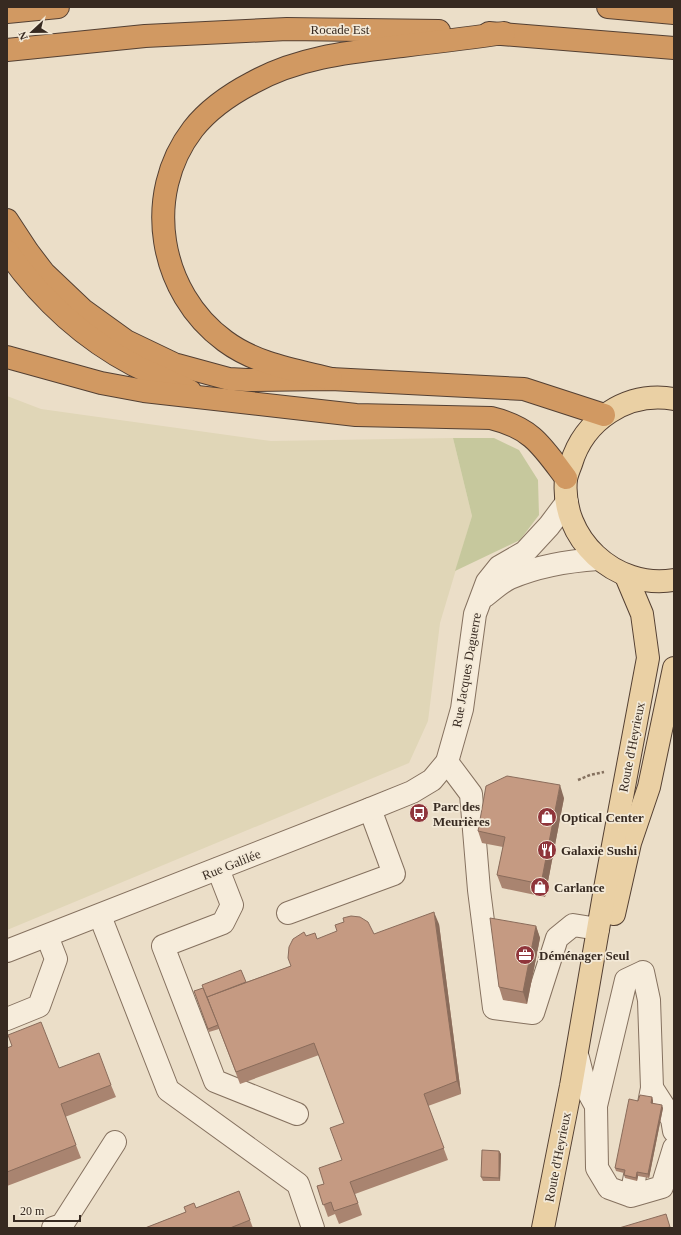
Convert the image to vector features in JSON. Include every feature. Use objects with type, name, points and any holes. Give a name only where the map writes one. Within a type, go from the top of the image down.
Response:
[{"type":"highway","points":[[7,12],[58,7]]},
{"type":"highway","points":[[608,7],[674,13]]},
{"type":"highway","name":"Rocade Est","points":[[7,50],[144,36],[287,29],[406,29],[504,33],[674,48]]},
{"type":"highway","points":[[331,379],[275,365],[242,352],[201,320],[182,293],[170,266],[163,232],[163,217],[168,184],[183,144],[198,123],[224,101],[251,83],[281,69],[329,56],[355,51],[504,33]]},
{"type":"highway","points":[[7,220],[44,273],[83,310],[120,337],[154,356],[174,364],[229,379],[331,379],[524,389],[604,415]]},
{"type":"highway","points":[[7,251],[27,279],[47,300],[92,338],[134,365],[204,397]]},
{"type":"highway","points":[[7,357],[101,383],[144,391],[356,415],[491,418],[508,422],[522,428],[533,436],[566,478]]},
{"type":"main road","points":[[674,397],[648,398],[625,403],[604,415],[588,430],[575,450],[566,478],[567,502],[573,523],[583,542],[598,559],[611,569],[626,576],[649,581],[674,580]]},
{"type":"main road","name":"Route d'Heyrieux","points":[[543,1228],[571,1086],[626,773],[648,658],[642,614],[626,576]]},
{"type":"main road","name":"Route d'Heyrieux","points":[[571,1086],[630,843],[649,787],[674,668]]},
{"type":"street","name":"Rue Jacques Daguerre","points":[[447,762],[462,709],[475,614],[487,582],[499,566],[525,552],[549,526],[567,502]]},
{"type":"street","name":"Rue Jacques Daguerre","points":[[479,600],[509,579],[536,568],[571,560],[598,559]]},
{"type":"street","name":"Rue Galilée","points":[[7,951],[100,916],[412,792],[432,780],[447,762]]},
{"type":"street","points":[[447,762],[471,794],[479,890],[494,1008],[533,1013],[557,938],[573,925],[598,929]]},
{"type":"street","points":[[288,913],[394,874],[370,809]]},
{"type":"street","points":[[218,869],[232,905],[223,923],[163,946],[215,1081],[297,1114]]},
{"type":"street","points":[[100,916],[168,1090],[298,1184],[313,1228]]},
{"type":"street","points":[[7,1019],[39,1006],[56,959],[47,936]]},
{"type":"street","points":[[631,1196],[652,1088],[648,1000],[643,972],[626,980],[596,1106],[597,1168],[609,1188],[631,1196],[662,1187],[674,1148]]},
{"type":"street","points":[[578,1058],[585,1086],[596,1106]]},
{"type":"street","points":[[652,1088],[672,1119],[674,1131]]},
{"type":"street","points":[[53,1228],[62,1225],[115,1142]]},
{"type":"path","points":[[578,780],[590,775],[606,772],[626,773]]},
{"type":"shaded area","points":[[7,396],[41,409],[271,441],[453,438],[472,516],[440,623],[428,721],[409,763],[7,930]]},
{"type":"green space","points":[[453,438],[494,438],[519,450],[538,480],[539,515],[520,540],[455,571],[472,516]]},
{"type":"building","points":[[507,776],[560,785],[541,884],[497,875],[505,837],[478,831],[486,786]]},
{"type":"building","points":[[434,912],[457,1081],[424,1094],[444,1148],[350,1182],[358,1203],[334,1211],[331,1202],[323,1205],[317,1186],[324,1184],[319,1168],[342,1160],[330,1128],[344,1123],[314,1043],[236,1072],[207,997],[291,966],[288,958],[289,947],[293,939],[304,932],[306,936],[315,933],[317,939],[337,931],[335,925],[344,922],[343,918],[351,916],[360,917],[368,922],[374,934]]},
{"type":"building","points":[[490,918],[536,926],[523,992],[499,987]]},
{"type":"building","points":[[241,970],[246,982],[207,997],[209,1003],[202,985]]},
{"type":"building","points":[[203,988],[218,1025],[208,1029],[194,991]]},
{"type":"building","points":[[41,1022],[59,1068],[99,1053],[111,1085],[61,1104],[76,1145],[7,1172],[7,1048],[12,1046],[8,1035]]},
{"type":"building","points":[[640,1095],[652,1097],[651,1103],[662,1105],[648,1174],[637,1172],[636,1178],[624,1175],[625,1170],[615,1168],[629,1099],[638,1101]]},
{"type":"building","points":[[482,1150],[499,1151],[499,1178],[481,1177]]},
{"type":"building","points":[[239,1191],[250,1220],[230,1228],[145,1228],[186,1212],[184,1207],[194,1203],[196,1208]]},
{"type":"building","points":[[666,1214],[670,1227],[619,1228]]},
{"type":"place","name":"Parc des Meurières","points":[[419,813]]},
{"type":"place","name":"Optical Center","points":[[547,817]]},
{"type":"place","name":"Galaxie Sushi","points":[[547,850]]},
{"type":"place","name":"Carlance","points":[[540,887]]},
{"type":"place","name":"Déménager Seul","points":[[525,955]]}]
